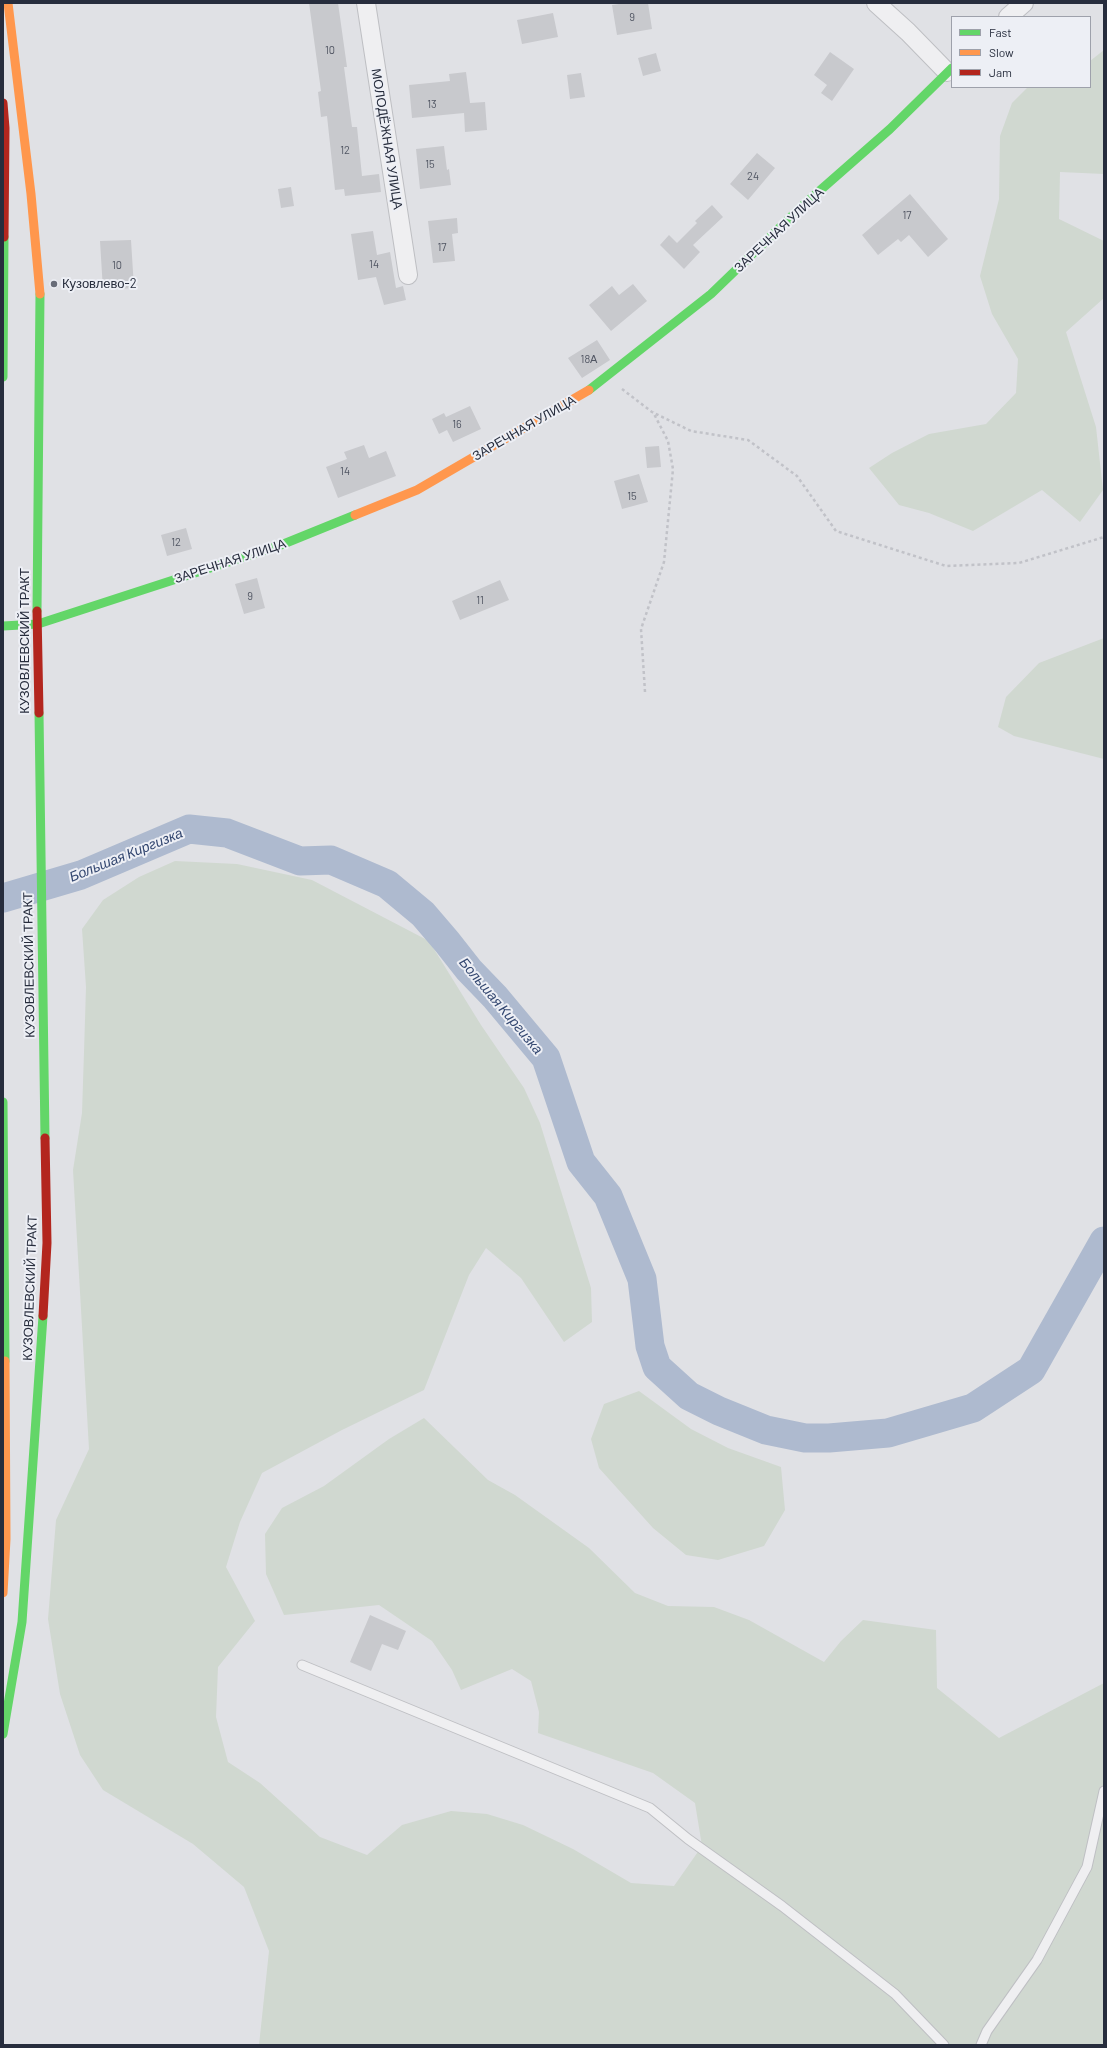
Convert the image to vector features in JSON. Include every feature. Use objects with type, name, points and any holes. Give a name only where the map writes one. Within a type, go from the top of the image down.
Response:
[{"type":"main road","name":"КУЗОВЛЕВСКИЙ ТРАКТ","points":[[3,1734],[22,1622],[36,1436],[47,1243],[39,830],[38,624],[40,286],[31,194],[8,3]]},
{"type":"main road","name":"ЗАРЕЧНАЯ УЛИЦА","points":[[3,626],[38,624],[282,545],[417,490],[502,442],[598,385],[711,294],[800,208],[890,128],[950,70]]},
{"type":"main road","points":[[3,103],[3,378]]},
{"type":"main road","name":"КУЗОВЛЕВСКИЙ ТРАКТ","points":[[3,1102],[4,1437],[6,1539],[3,1593]]},
{"type":"street","name":"МОЛОДЁЖНАЯ УЛИЦА","points":[[366,3],[408,275]]},
{"type":"street","points":[[876,3],[950,70]]},
{"type":"street","points":[[1009,16],[1024,3]]},
{"type":"lane","points":[[302,1665],[650,1808],[688,1839],[782,1906],[895,1994],[944,2045]]},
{"type":"lane","points":[[981,2045],[987,2031],[1037,1960],[1087,1867],[1104,1791]]},
{"type":"path","points":[[607,378],[652,412],[691,431],[748,440],[797,476],[836,531],[946,566],[1019,563],[1104,537]]},
{"type":"path","points":[[645,692],[641,629],[664,562],[673,469],[668,441],[652,412]]},
{"type":"shaded area","points":[[1104,50],[1104,174],[1060,172],[1059,219],[1104,241],[1104,298],[1066,332],[1096,427],[1103,490],[1080,522],[1042,490],[973,531],[929,513],[899,505],[869,468],[892,453],[929,434],[986,424],[1016,393],[1018,359],[992,314],[980,276],[999,199],[1000,136],[1012,103],[1027,88],[1091,88],[1091,60]]},
{"type":"shaded area","points":[[1104,638],[1104,759],[1014,736],[998,727],[1006,697],[1039,663]]},
{"type":"shaded area","points":[[175,861],[237,864],[312,880],[429,941],[481,1025],[524,1088],[540,1123],[591,1288],[592,1322],[564,1342],[521,1278],[486,1248],[469,1275],[424,1390],[342,1430],[262,1473],[240,1522],[226,1567],[255,1621],[218,1667],[216,1717],[228,1762],[260,1783],[320,1837],[367,1855],[402,1825],[451,1811],[487,1814],[523,1825],[573,1849],[631,1883],[674,1886],[702,1846],[695,1803],[653,1773],[538,1733],[539,1712],[531,1681],[512,1669],[461,1690],[452,1670],[432,1641],[379,1605],[284,1615],[266,1574],[265,1534],[282,1508],[324,1486],[389,1439],[424,1418],[488,1480],[515,1495],[589,1548],[635,1593],[668,1606],[714,1607],[749,1620],[824,1662],[841,1641],[863,1620],[936,1630],[937,1688],[999,1738],[1104,1683],[1104,2045],[259,2045],[269,1951],[244,1887],[193,1844],[103,1790],[80,1755],[60,1694],[48,1619],[56,1520],[89,1449],[73,1170],[82,1113],[86,987],[82,929],[103,900],[139,877]]},
{"type":"shaded area","points":[[639,1391],[691,1429],[728,1448],[781,1467],[785,1510],[764,1546],[718,1560],[686,1555],[653,1528],[599,1468],[591,1439],[604,1404]]},
{"type":"building","points":[[309,3],[338,3],[347,67],[344,67],[352,127],[357,127],[362,176],[379,174],[381,192],[345,196],[344,189],[335,190],[327,116],[321,117],[318,92],[321,91]]},
{"type":"building","points":[[626,3],[648,3],[652,29],[617,35],[612,5]]},
{"type":"building","points":[[553,13],[558,37],[522,44],[517,20]]},
{"type":"building","points":[[830,52],[854,69],[832,101],[821,93],[827,85],[814,75]]},
{"type":"building","points":[[656,53],[661,71],[643,76],[638,58]]},
{"type":"building","points":[[466,72],[470,103],[485,102],[487,130],[465,132],[464,113],[412,118],[409,85],[450,81],[449,74]]},
{"type":"building","points":[[581,73],[585,97],[570,99],[567,75]]},
{"type":"building","points":[[444,146],[447,170],[449,169],[451,185],[420,189],[416,149]]},
{"type":"building","points":[[757,153],[775,168],[748,200],[730,184]]},
{"type":"building","points":[[291,187],[294,206],[281,208],[278,189]]},
{"type":"building","points":[[910,194],[948,239],[928,257],[909,235],[901,242],[898,239],[878,255],[862,235]]},
{"type":"building","points":[[712,205],[723,217],[693,245],[700,252],[684,269],[660,245],[669,235],[677,243],[697,223],[695,221]]},
{"type":"building","points":[[457,218],[458,233],[452,234],[455,261],[433,263],[428,221]]},
{"type":"building","points":[[373,231],[377,255],[390,252],[396,288],[403,286],[406,300],[384,305],[376,277],[358,280],[351,234]]},
{"type":"building","points":[[131,240],[134,288],[103,290],[100,241]]},
{"type":"building","points":[[633,284],[647,301],[611,331],[589,305],[612,286],[619,295]]},
{"type":"building","points":[[597,340],[610,360],[582,378],[568,358]]},
{"type":"building","points":[[470,406],[481,429],[453,442],[447,430],[439,434],[432,419],[444,413],[446,417]]},
{"type":"building","points":[[364,445],[369,458],[386,451],[396,476],[338,498],[326,467],[347,459],[344,452]]},
{"type":"building","points":[[659,446],[661,467],[647,468],[645,447]]},
{"type":"building","points":[[639,474],[648,502],[622,509],[614,481]]},
{"type":"building","points":[[186,528],[192,549],[167,556],[161,535]]},
{"type":"building","points":[[257,578],[265,608],[244,614],[235,584]]},
{"type":"building","points":[[500,580],[509,600],[460,620],[452,601]]},
{"type":"building","points":[[370,1615],[406,1631],[398,1650],[382,1644],[371,1671],[350,1662]]},
{"type":"waterway","name":"Большая Киргизка","points":[[3,898],[81,875],[189,829],[227,833],[300,861],[331,860],[387,884],[423,914],[469,970],[495,997],[546,1058],[581,1162],[608,1196],[642,1279],[650,1346],[657,1367],[689,1396],[719,1411],[766,1430],[805,1438],[829,1438],[888,1433],[973,1408],[1031,1370],[1104,1241]]},
{"type":"traffic: fast","points":[[589,390],[711,294],[800,208],[890,129],[951,69]]},
{"type":"traffic: fast","points":[[3,377],[4,237]]},
{"type":"traffic: fast","points":[[37,611],[40,294]]},
{"type":"traffic: fast","points":[[3,626],[38,624],[281,545],[355,515]]},
{"type":"traffic: fast","points":[[39,713],[45,1138]]},
{"type":"traffic: fast","points":[[3,1102],[5,1361]]},
{"type":"traffic: fast","points":[[3,1734],[22,1622],[43,1316]]},
{"type":"traffic: slow","points":[[8,3],[31,194],[40,294]]},
{"type":"traffic: slow","points":[[355,515],[417,490],[589,390]]},
{"type":"traffic: slow","points":[[3,1593],[6,1539],[5,1361]]},
{"type":"traffic: jam","points":[[3,103],[5,128],[4,237]]},
{"type":"traffic: jam","points":[[37,611],[39,713]]},
{"type":"traffic: jam","points":[[43,1316],[47,1243],[45,1138]]},
{"type":"place","name":"Кузовлево-2","points":[[54,284]]}]
